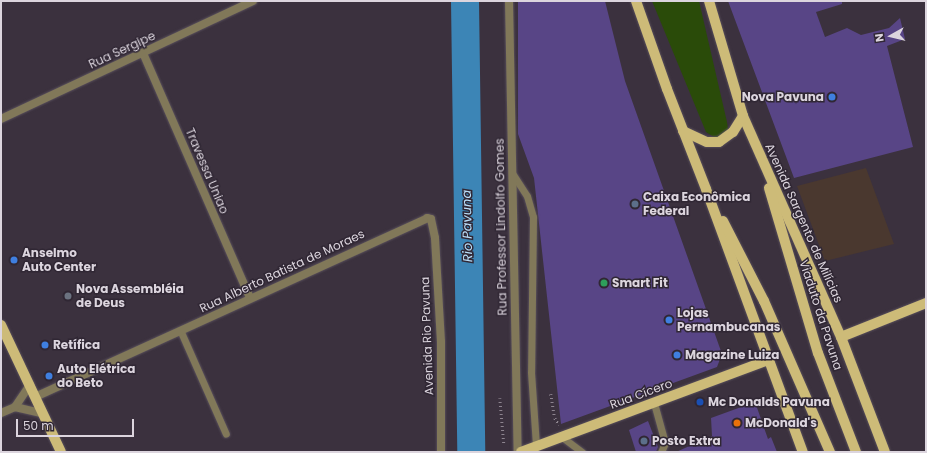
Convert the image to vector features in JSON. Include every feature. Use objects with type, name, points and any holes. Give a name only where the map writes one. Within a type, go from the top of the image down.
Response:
[{"type":"main road","points":[[636,1],[803,452]]},
{"type":"main road","name":"Avenida Sargento de Milícias","points":[[709,1],[743,116],[840,337],[885,452]]},
{"type":"main road","points":[[683,131],[707,142],[719,142],[733,132],[743,116]]},
{"type":"main road","name":"Viaduto da Pavuna","points":[[762,160],[782,236],[818,354],[856,452]]},
{"type":"main road","points":[[706,189],[742,256],[791,361],[830,452]]},
{"type":"main road","points":[[840,337],[926,303]]},
{"type":"main road","points":[[1,324],[61,452]]},
{"type":"main road","name":"Rua Cícero","points":[[521,452],[769,360]]},
{"type":"street","name":"Rua Sergipe","points":[[1,119],[253,1]]},
{"type":"street","name":"Rua Professor Lindolfo Gomes","points":[[509,1],[518,452]]},
{"type":"street","name":"Travessa Uniao","points":[[143,53],[250,298]]},
{"type":"street","name":"Rua Alberto Batista de Moraes","points":[[35,397],[181,332],[250,298],[422,219],[431,219]]},
{"type":"street","name":"Avenida Rio Pavuna","points":[[431,219],[436,238],[441,342],[441,452]]},
{"type":"street","points":[[1,413],[15,407],[30,385]]},
{"type":"street","points":[[15,407],[42,413]]},
{"type":"lane","points":[[512,173],[527,196],[533,217],[531,372],[536,446]]},
{"type":"lane","points":[[181,332],[226,434]]},
{"type":"lane","points":[[654,403],[665,443],[661,452]]},
{"type":"lane","points":[[562,437],[582,452]]},
{"type":"path","points":[[500,398],[505,452]]},
{"type":"shaded area","points":[[866,168],[894,244],[825,261],[797,186]]},
{"type":"green space","points":[[652,1],[699,1],[728,129],[717,139],[706,132]]},
{"type":"building","points":[[518,1],[605,1],[625,81],[722,354],[717,367],[561,424],[534,178],[518,134]]},
{"type":"building","name":"Nova Pavuna","points":[[728,1],[842,1],[842,4],[816,12],[825,37],[847,28],[861,35],[889,28],[900,18],[905,39],[887,46],[913,147],[794,178]]},
{"type":"building","name":"McDonald's","points":[[755,402],[768,439],[771,437],[777,452],[676,452],[712,436],[711,418]]},
{"type":"building","name":"Posto Extra","points":[[648,421],[658,447],[656,452],[636,452],[629,430]]},
{"type":"waterway","name":"Rio Pavuna","points":[[465,1],[471,452]]},
{"type":"place","name":"Nova Pavuna","points":[[832,97]]},
{"type":"place","name":"Caixa Econômica Federal","points":[[635,204]]},
{"type":"place","name":"Anselmo Auto Center","points":[[14,260]]},
{"type":"place","name":"Smart Fit","points":[[604,283]]},
{"type":"place","name":"Nova Assembléia de Deus","points":[[68,296]]},
{"type":"place","name":"Lojas Pernambucanas","points":[[669,320]]},
{"type":"place","name":"Retífica","points":[[45,345]]},
{"type":"place","name":"Magazine Luiza","points":[[677,355]]},
{"type":"place","name":"Auto Elétrica do Beto","points":[[49,376]]},
{"type":"place","name":"Mc Donalds Pavuna","points":[[700,402]]},
{"type":"place","name":"McDonald's","points":[[737,423]]},
{"type":"place","name":"Posto Extra","points":[[644,441]]}]
